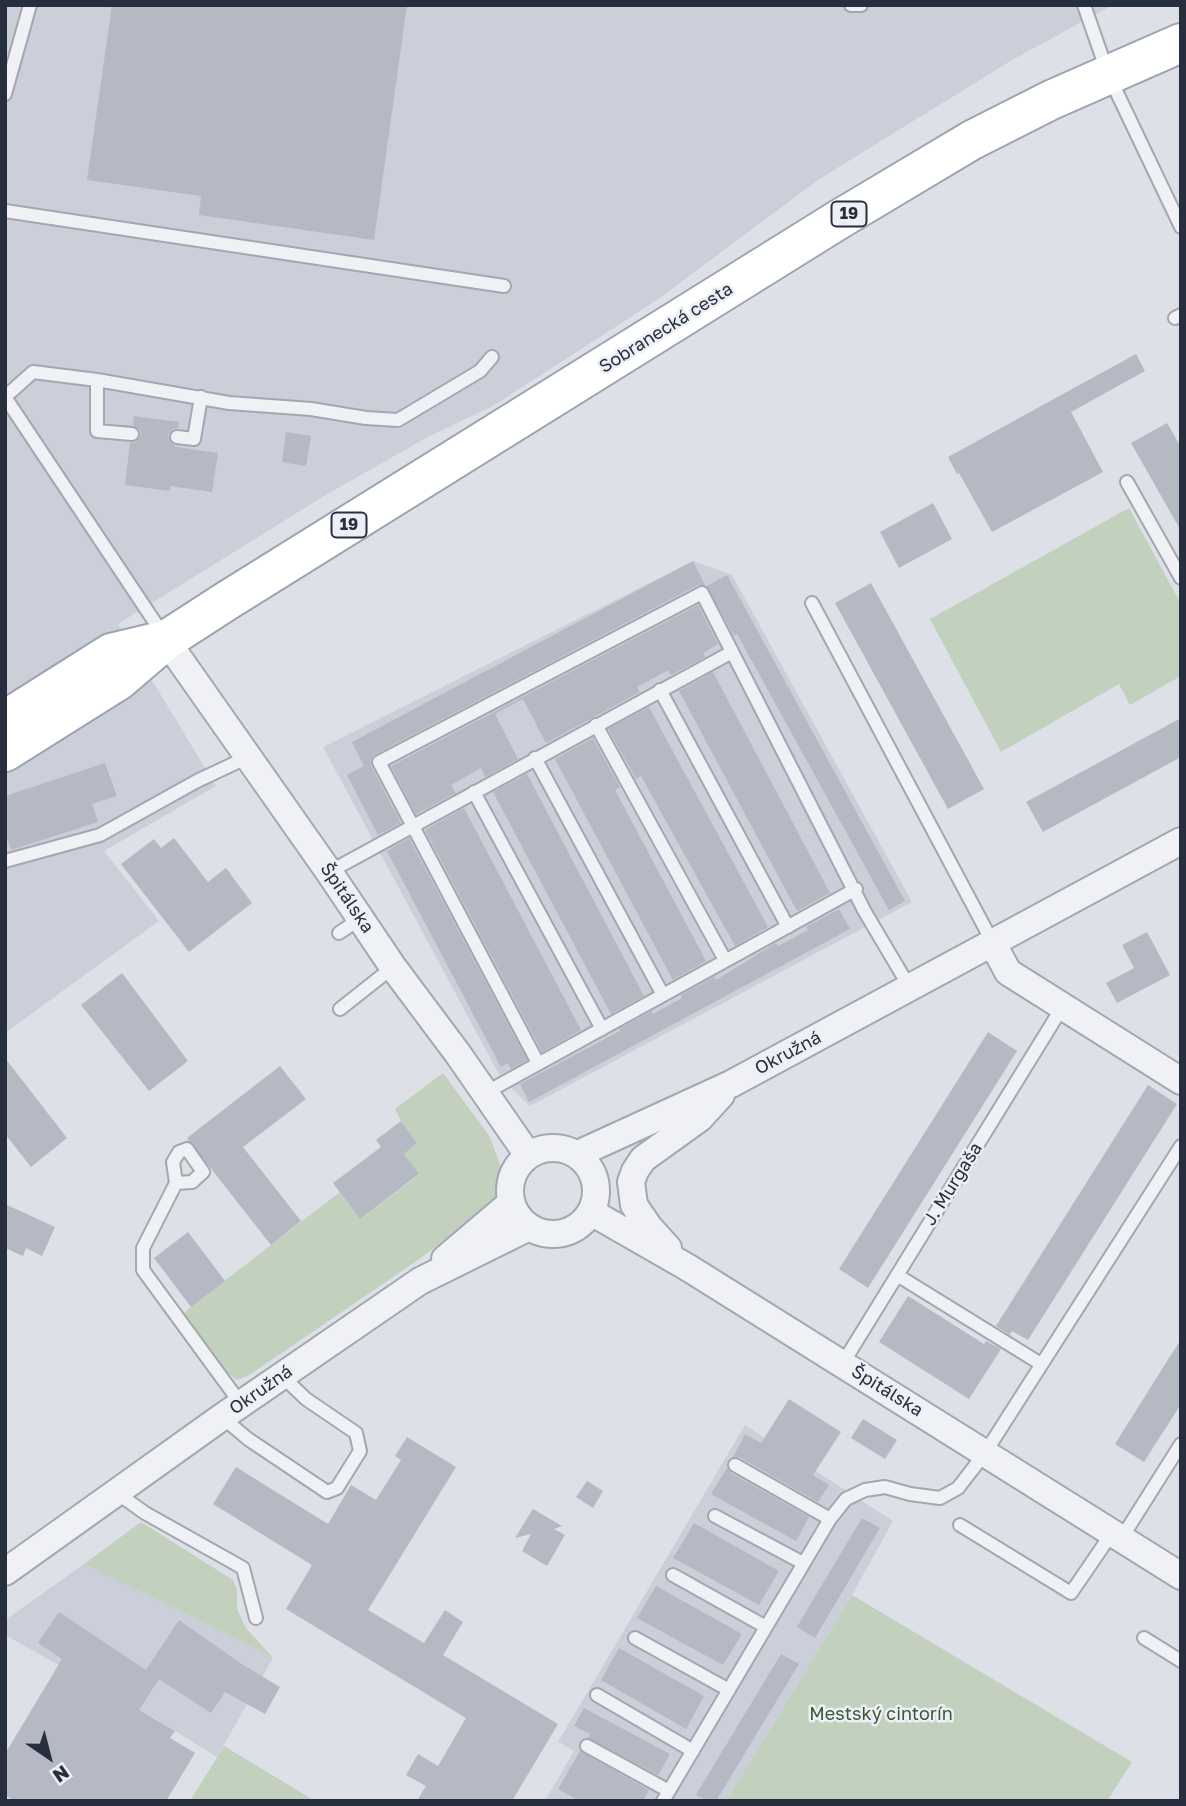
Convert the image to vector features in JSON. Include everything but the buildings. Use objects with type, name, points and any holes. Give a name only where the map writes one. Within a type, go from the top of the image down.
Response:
[{"type":"main road","name":"Sobranecká cesta","points":[[5,752],[118,681],[166,640],[838,220],[972,140],[1108,74],[1181,43]]},
{"type":"main road","name":"Sobranecká cesta","points":[[5,720],[111,653],[166,640]]},
{"type":"street","name":"Špitálska","points":[[166,640],[330,872],[350,925],[393,967],[528,1155]]},
{"type":"street","name":"Okružná","points":[[578,1154],[731,1084],[1181,841]]},
{"type":"street","points":[[993,944],[1008,972],[1181,1081]]},
{"type":"street","points":[[596,1184],[612,1169],[731,1084]]},
{"type":"street","points":[[687,1267],[640,1215],[631,1196],[631,1182],[643,1159],[700,1118],[731,1084]]},
{"type":"street","points":[[554,1147],[578,1154],[593,1174],[596,1184],[597,1194],[591,1212],[573,1230],[561,1234],[548,1234],[529,1227],[517,1216],[511,1203],[512,1177],[518,1165],[528,1155],[540,1149],[554,1147]]},
{"type":"street","points":[[420,1281],[511,1203]]},
{"type":"street","name":"Špitálska","points":[[591,1212],[687,1267],[843,1363],[1181,1576]]},
{"type":"street","name":"Okružná","points":[[5,1572],[420,1281],[529,1227]]},
{"type":"lane","points":[[5,94],[30,5]]},
{"type":"lane","points":[[851,5],[861,5]]},
{"type":"lane","points":[[1084,5],[1108,74],[1181,227]]},
{"type":"lane","points":[[5,211],[504,286]]},
{"type":"lane","points":[[166,640],[5,397],[33,372],[229,403],[311,409],[398,420],[480,371],[492,358]]},
{"type":"lane","points":[[97,380],[97,431],[132,434]]},
{"type":"lane","points":[[177,437],[194,439],[201,397]]},
{"type":"lane","points":[[1127,482],[1181,578]]},
{"type":"lane","points":[[538,1063],[379,762],[702,593],[856,889],[865,912],[910,988]]},
{"type":"lane","points":[[812,603],[993,944]]},
{"type":"lane","points":[[330,872],[732,652]]},
{"type":"lane","points":[[660,690],[788,927]]},
{"type":"lane","points":[[596,725],[725,960]]},
{"type":"lane","points":[[5,861],[100,835],[197,780],[248,757]]},
{"type":"lane","points":[[535,758],[663,995]]},
{"type":"lane","points":[[474,792],[602,1028]]},
{"type":"lane","points":[[485,1093],[856,889]]},
{"type":"lane","points":[[340,1009],[393,967]]},
{"type":"lane","name":"J. Murgaša","points":[[843,1363],[1064,1005]]},
{"type":"lane","points":[[587,1746],[666,1796],[830,1519],[846,1499],[865,1490],[885,1487],[909,1494],[940,1498],[958,1488],[985,1453],[1181,1146]]},
{"type":"lane","points":[[176,1183],[143,1248],[143,1270],[247,1440],[327,1492],[337,1488],[360,1451],[356,1433],[306,1399],[282,1376]]},
{"type":"lane","points":[[897,1275],[1041,1364]]},
{"type":"lane","points":[[960,1525],[1071,1593],[1117,1536],[1181,1444]]},
{"type":"lane","points":[[735,1465],[830,1519]]},
{"type":"lane","points":[[117,1493],[145,1513],[243,1568],[256,1618]]},
{"type":"lane","points":[[715,1516],[803,1563]]},
{"type":"lane","points":[[673,1575],[766,1627]]},
{"type":"lane","points":[[635,1638],[729,1690]]},
{"type":"lane","points":[[1144,1638],[1181,1661]]},
{"type":"lane","points":[[597,1695],[693,1751]]},
{"type":"shaded area","points":[[5,5],[1113,5],[1012,60],[818,180],[657,300],[493,406],[426,438],[324,496],[118,624],[216,786],[104,851],[159,921],[5,1033]]},
{"type":"shaded area","points":[[693,561],[732,575],[912,902],[530,1106],[501,1078],[323,747]]},
{"type":"shaded area","points":[[745,1425],[893,1521],[852,1595],[726,1801],[545,1801],[574,1751],[558,1742]]},
{"type":"shaded area","points":[[84,1564],[273,1658],[217,1757],[164,1724],[5,1635],[5,1620]]},
{"type":"green space","points":[[1129,508],[1181,604],[1181,676],[1130,705],[1119,684],[1001,752],[930,619]]},
{"type":"green space","points":[[443,1073],[490,1137],[502,1170],[494,1202],[421,1258],[248,1376],[237,1380],[226,1372],[182,1317],[188,1309],[340,1192],[360,1219],[419,1175],[404,1154],[417,1143],[395,1109]]},
{"type":"green space","points":[[141,1522],[233,1580],[237,1590],[237,1609],[246,1628],[273,1658],[84,1564]]},
{"type":"green space","name":"Mestský cintorín","points":[[852,1595],[1132,1762],[1107,1801],[726,1801]]},
{"type":"green space","points":[[224,1746],[315,1801],[190,1801]]}]
